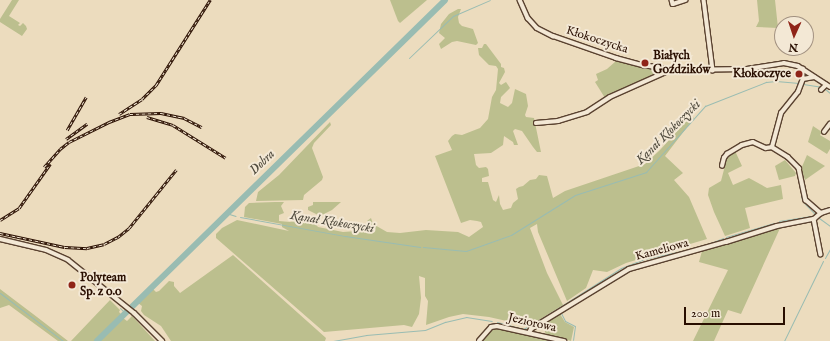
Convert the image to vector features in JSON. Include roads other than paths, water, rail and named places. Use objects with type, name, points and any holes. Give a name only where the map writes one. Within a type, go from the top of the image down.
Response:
[{"type":"street","name":"Kłokoczycka","points":[[520,0],[523,11],[532,24],[553,36],[616,58],[667,69],[747,69],[784,62],[798,66],[830,87]]},
{"type":"street","points":[[672,0],[673,4],[685,0]]},
{"type":"street","points":[[704,0],[713,70]]},
{"type":"street","points":[[536,123],[558,122],[587,112],[610,97],[664,73],[667,69]]},
{"type":"street","points":[[772,147],[783,109],[796,97],[802,82],[803,69]]},
{"type":"street","points":[[802,82],[814,77]]},
{"type":"street","points":[[821,90],[826,84]]},
{"type":"street","points":[[824,132],[830,124]]},
{"type":"street","points":[[722,166],[724,158],[727,154],[742,145],[753,142],[766,148],[772,147],[788,157],[799,168],[806,200],[821,214]]},
{"type":"street","points":[[821,254],[814,219],[830,210]]},
{"type":"street","name":"Kameliowa","points":[[530,333],[531,329],[606,281],[629,269],[720,244],[778,226],[814,219]]},
{"type":"street","points":[[0,239],[46,250],[64,258],[82,270],[134,313],[162,341]]},
{"type":"street","name":"Jeziorowa","points":[[478,341],[494,326],[564,341]]},
{"type":"waterway","name":"Dobra","points":[[97,341],[445,0]]},
{"type":"waterway","points":[[409,58],[453,16],[490,0]]},
{"type":"waterway","name":"Kanał Kłokoczycki","points":[[423,247],[466,251],[511,235],[575,195],[646,172],[705,106],[766,82],[776,81],[799,83]]},
{"type":"waterway","name":"Kanał Kłokoczycki","points":[[803,84],[821,87]]},
{"type":"waterway","name":"Kanał Kłokoczycki","points":[[825,89],[830,93]]},
{"type":"waterway","points":[[791,162],[796,168]]},
{"type":"waterway","points":[[800,182],[801,187]]},
{"type":"waterway","points":[[801,195],[802,200]]},
{"type":"waterway","points":[[804,203],[815,214]]},
{"type":"waterway","name":"Kanał Kłokoczycki","points":[[226,213],[236,216]]},
{"type":"waterway","points":[[779,221],[816,215]]},
{"type":"waterway","name":"Kanał Kłokoczycki","points":[[240,217],[345,236],[420,247]]},
{"type":"waterway","points":[[819,218],[830,226]]},
{"type":"waterway","points":[[726,237],[774,223]]},
{"type":"waterway","points":[[530,326],[621,268],[644,259],[700,247],[723,238]]},
{"type":"waterway","points":[[825,258],[830,249]]},
{"type":"waterway","points":[[784,341],[823,261]]},
{"type":"waterway","points":[[0,293],[63,341]]},
{"type":"waterway","name":"Dobra","points":[[120,308],[125,313]]},
{"type":"waterway","points":[[561,313],[565,321],[575,326],[573,340]]},
{"type":"waterway","points":[[333,341],[366,335],[425,330],[445,322],[466,317],[492,321]]},
{"type":"waterway","points":[[497,322],[523,329],[527,327]]},
{"type":"railway","points":[[119,114],[142,99],[156,85],[210,0]]},
{"type":"railway","points":[[67,130],[86,97]]},
{"type":"railway","points":[[44,167],[60,149],[69,142],[109,122],[130,114],[161,113],[184,118],[202,127]]},
{"type":"railway","points":[[147,117],[173,125],[226,158]]},
{"type":"railway","points":[[66,139],[87,124]]},
{"type":"railway","points":[[0,220],[19,208],[50,164]]},
{"type":"railway","points":[[0,233],[65,247],[87,248],[104,244],[118,237],[129,228],[176,170]]},
{"type":"place","name":"Białych Goździków","points":[[645,63]]},
{"type":"place","name":"Kłokoczyce","points":[[799,74]]},
{"type":"place","name":"Polyteam Sp. z o.o","points":[[72,285]]}]
